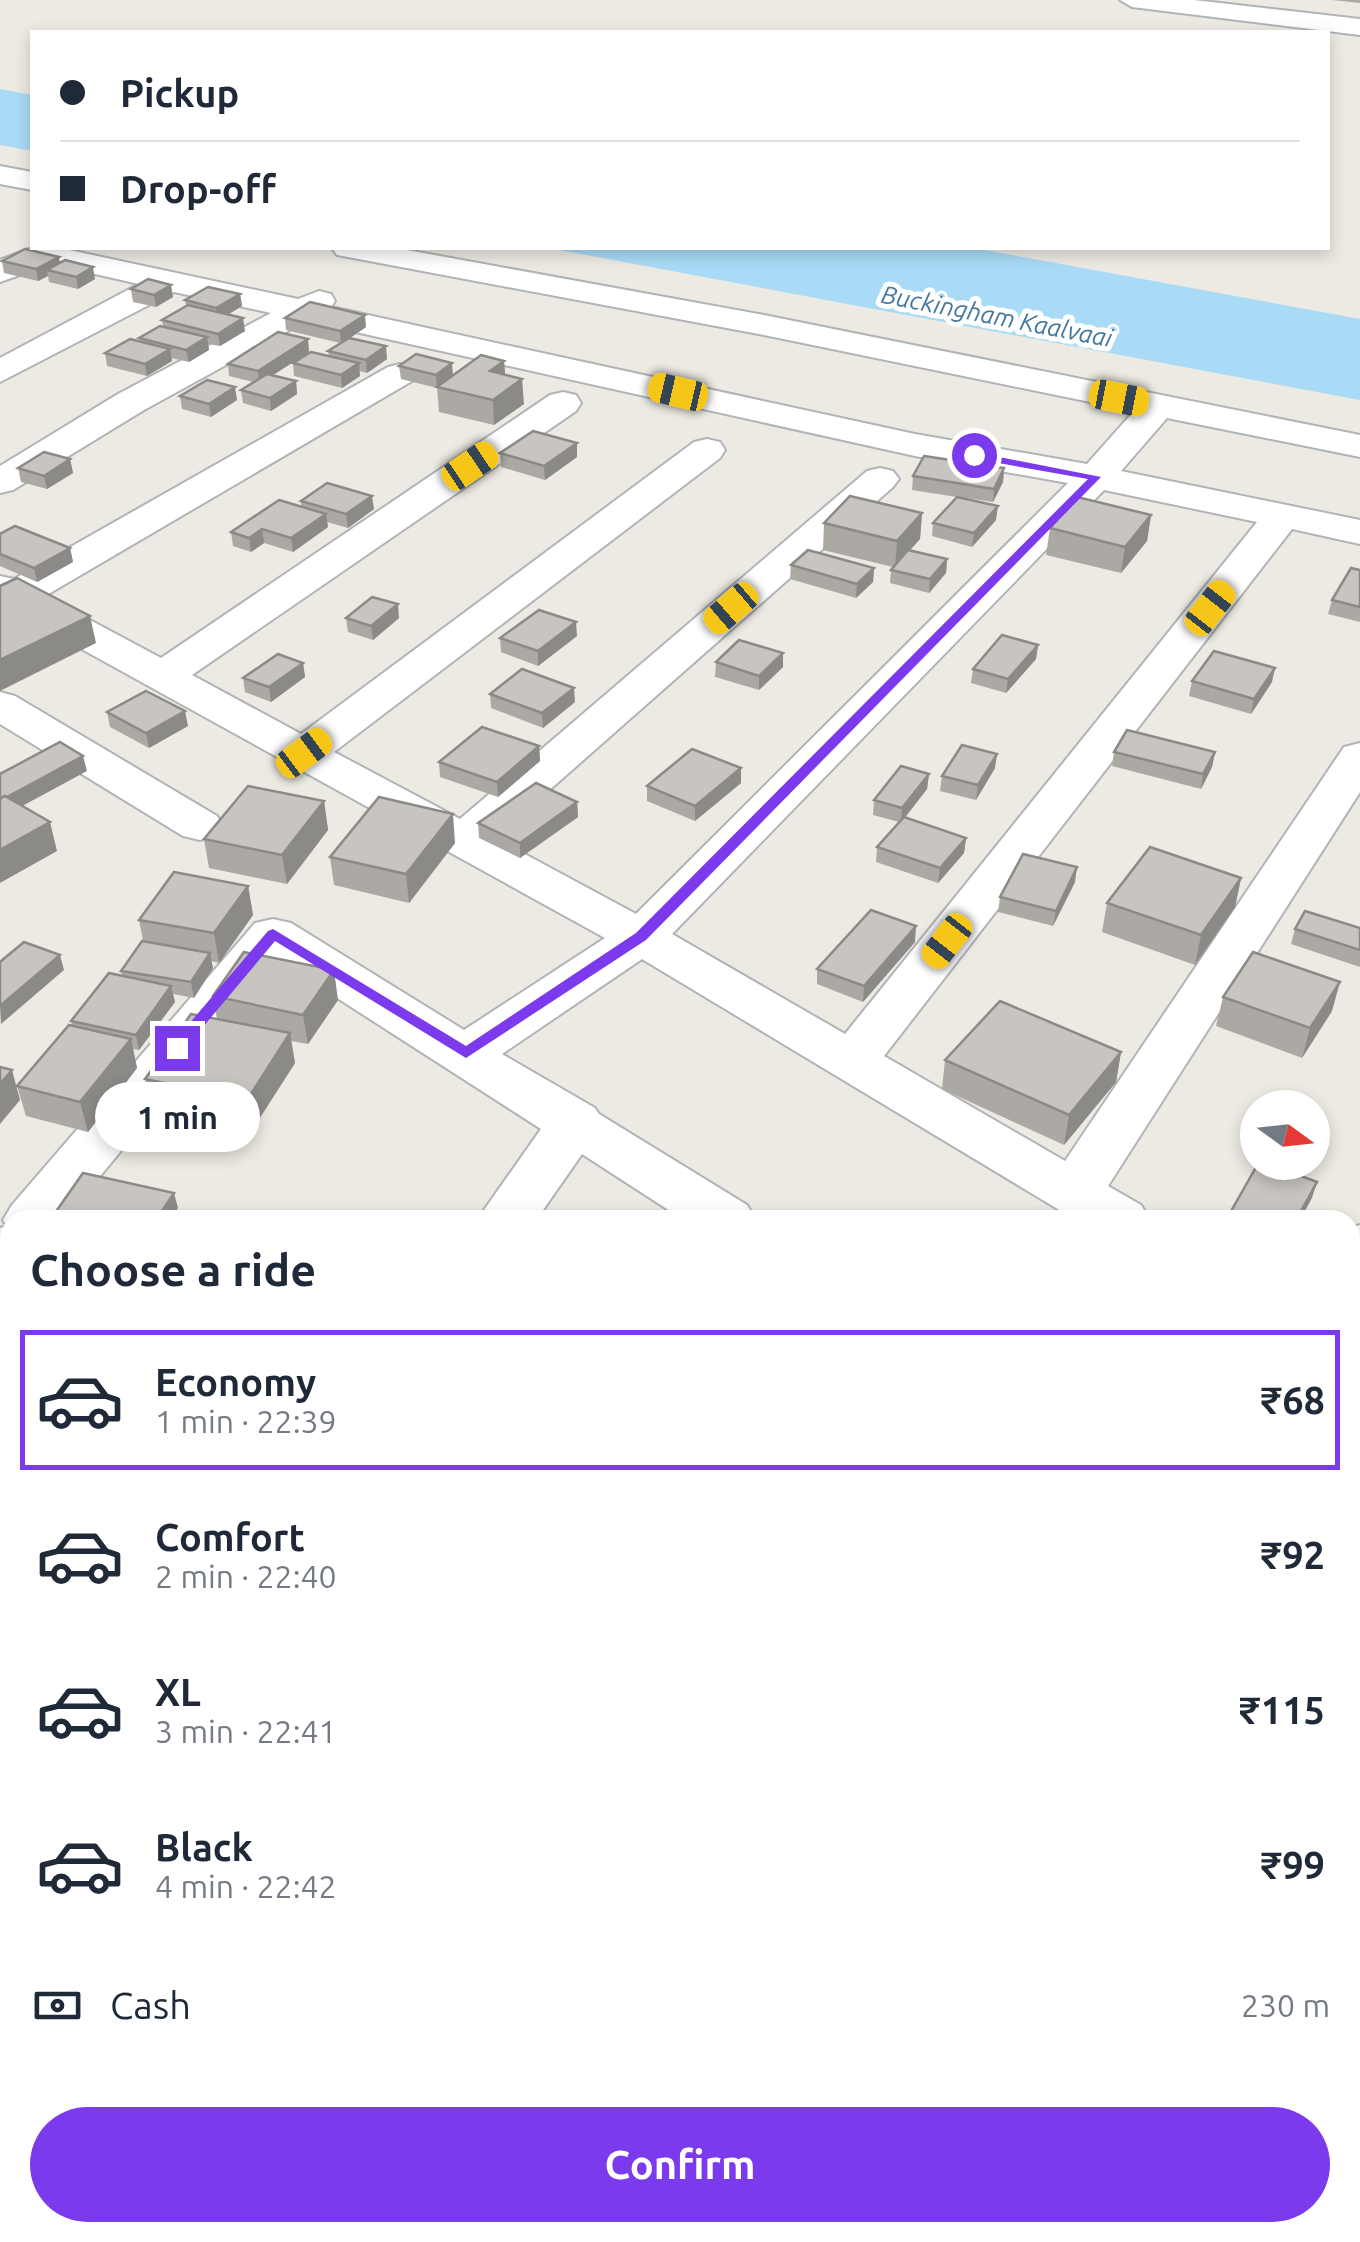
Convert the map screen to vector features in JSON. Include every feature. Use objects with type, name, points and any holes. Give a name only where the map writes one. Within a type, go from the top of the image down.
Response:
[{"type":"street","points":[[1132,0],[1200,4],[1360,27]]},
{"type":"street","points":[[0,174],[30,181]]},
{"type":"street","points":[[0,236],[30,246]]},
{"type":"street","points":[[0,272],[39,250]]},
{"type":"street","points":[[44,250],[914,445],[1096,477],[1360,532]]},
{"type":"street","points":[[359,250],[764,325],[1360,446]]},
{"type":"street","points":[[0,482],[131,402],[396,257]]},
{"type":"street","points":[[0,372],[171,280]]},
{"type":"street","points":[[8,592],[400,374]]},
{"type":"street","points":[[163,676],[562,404]]},
{"type":"street","points":[[466,1053],[641,936],[1096,477],[1158,406]]},
{"type":"street","points":[[304,753],[708,450]]},
{"type":"street","points":[[464,840],[880,479]]},
{"type":"street","points":[[852,1062],[1281,518]]},
{"type":"street","points":[[8,592],[641,936],[1104,1210]]},
{"type":"street","points":[[0,705],[200,826]]},
{"type":"street","points":[[1074,1193],[1360,756]]},
{"type":"street","points":[[40,1210],[273,934],[576,1121],[712,1210]]},
{"type":"street","points":[[513,1210],[576,1121]]},
{"type":"water","points":[[0,89],[30,95],[30,151],[0,145]]},
{"type":"water","name":"Buckingham Kaalvaai","points":[[560,250],[985,250],[1360,319],[1360,400]]},
{"type":"building","points":[[25,249],[59,257],[36,269],[2,261]]},
{"type":"building","points":[[65,260],[93,267],[76,277],[47,270]]},
{"type":"building","points":[[148,279],[171,285],[154,295],[131,289]]},
{"type":"building","points":[[208,287],[240,294],[216,308],[185,300]]},
{"type":"building","points":[[310,302],[365,315],[340,331],[285,318]]},
{"type":"building","points":[[188,305],[243,318],[218,334],[162,320]]},
{"type":"building","points":[[160,326],[207,337],[186,350],[139,338]]},
{"type":"building","points":[[278,332],[308,339],[258,371],[228,364]]},
{"type":"building","points":[[349,338],[386,346],[366,360],[328,351]]},
{"type":"building","points":[[130,339],[170,349],[145,364],[105,353]]},
{"type":"building","points":[[311,352],[359,363],[341,375],[293,363]]},
{"type":"building","points":[[416,354],[452,363],[436,375],[399,366]]},
{"type":"building","points":[[481,355],[504,361],[490,371],[522,379],[493,400],[437,387]]},
{"type":"building","points":[[267,374],[296,381],[270,398],[241,390]]},
{"type":"building","points":[[207,380],[235,387],[209,404],[180,396]]},
{"type":"building","points":[[533,431],[577,443],[544,466],[500,453]]},
{"type":"building","points":[[44,452],[70,459],[44,476],[18,468]]},
{"type":"building","points":[[924,456],[1004,468],[994,489],[913,476]]},
{"type":"building","points":[[327,483],[372,496],[346,514],[301,501]]},
{"type":"building","points":[[850,496],[922,513],[897,541],[824,523]]},
{"type":"building","points":[[957,497],[998,506],[974,533],[933,523]]},
{"type":"building","points":[[1077,497],[1151,515],[1125,547],[1050,528]]},
{"type":"building","points":[[279,500],[326,514],[291,538],[262,529],[249,538],[231,532]]},
{"type":"building","points":[[15,526],[70,548],[34,568],[0,554],[0,534]]},
{"type":"building","points":[[808,550],[874,568],[857,584],[791,565]]},
{"type":"building","points":[[908,550],[947,559],[930,579],[891,570]]},
{"type":"building","points":[[1351,568],[1360,570],[1360,607],[1332,600]]},
{"type":"building","points":[[17,578],[90,616],[0,660],[0,586]]},
{"type":"building","points":[[372,597],[398,604],[371,626],[346,618]]},
{"type":"building","points":[[539,610],[576,622],[538,651],[500,638]]},
{"type":"building","points":[[1002,635],[1038,645],[1008,679],[973,669]]},
{"type":"building","points":[[739,640],[783,653],[759,676],[716,662]]},
{"type":"building","points":[[1214,651],[1275,668],[1254,699],[1192,681]]},
{"type":"building","points":[[278,654],[303,663],[269,687],[243,678]]},
{"type":"building","points":[[522,669],[574,688],[542,713],[490,694]]},
{"type":"building","points":[[146,691],[185,711],[146,733],[107,712]]},
{"type":"building","points":[[482,727],[539,746],[497,782],[439,762]]},
{"type":"building","points":[[1127,730],[1215,752],[1203,774],[1114,752]]},
{"type":"building","points":[[60,742],[83,756],[0,799],[0,774]]},
{"type":"building","points":[[962,745],[997,754],[978,785],[942,776]]},
{"type":"building","points":[[692,749],[741,768],[695,806],[647,786]]},
{"type":"building","points":[[901,766],[929,774],[902,808],[874,800]]},
{"type":"building","points":[[536,783],[577,802],[520,843],[478,823]]},
{"type":"building","points":[[248,786],[324,801],[282,855],[204,839]]},
{"type":"building","points":[[5,796],[50,822],[0,850],[0,799]]},
{"type":"building","points":[[379,797],[453,814],[406,874],[330,857]]},
{"type":"building","points":[[904,817],[966,838],[940,868],[877,847]]},
{"type":"building","points":[[1150,847],[1241,878],[1201,935],[1107,903]]},
{"type":"building","points":[[1023,854],[1077,867],[1056,911],[1000,897]]},
{"type":"building","points":[[174,872],[248,886],[214,933],[139,920]]},
{"type":"building","points":[[871,910],[916,926],[864,986],[817,969]]},
{"type":"building","points":[[1305,911],[1360,928],[1360,950],[1295,929]]},
{"type":"building","points":[[142,941],[210,953],[191,982],[121,971]]},
{"type":"building","points":[[24,942],[60,955],[0,1006],[0,962]]},
{"type":"building","points":[[244,952],[334,970],[303,1015],[213,996]]},
{"type":"building","points":[[1253,952],[1340,982],[1310,1028],[1223,997]]},
{"type":"building","points":[[109,973],[171,986],[136,1035],[71,1021]]},
{"type":"building","points":[[1000,1001],[1121,1052],[1069,1115],[945,1060]]},
{"type":"building","points":[[191,1014],[290,1033],[247,1100],[145,1079]]},
{"type":"building","points":[[69,1025],[131,1039],[80,1102],[17,1086]]},
{"type":"building","points":[[0,1067],[12,1070],[0,1084]]},
{"type":"building","points":[[83,1173],[174,1193],[163,1210],[57,1210]]},
{"type":"building","points":[[1249,1180],[1317,1182],[1302,1210],[1232,1210]]},
{"type":"route","points":[[177,1048],[273,934],[466,1053],[641,936],[1096,477],[974,455]]}]
